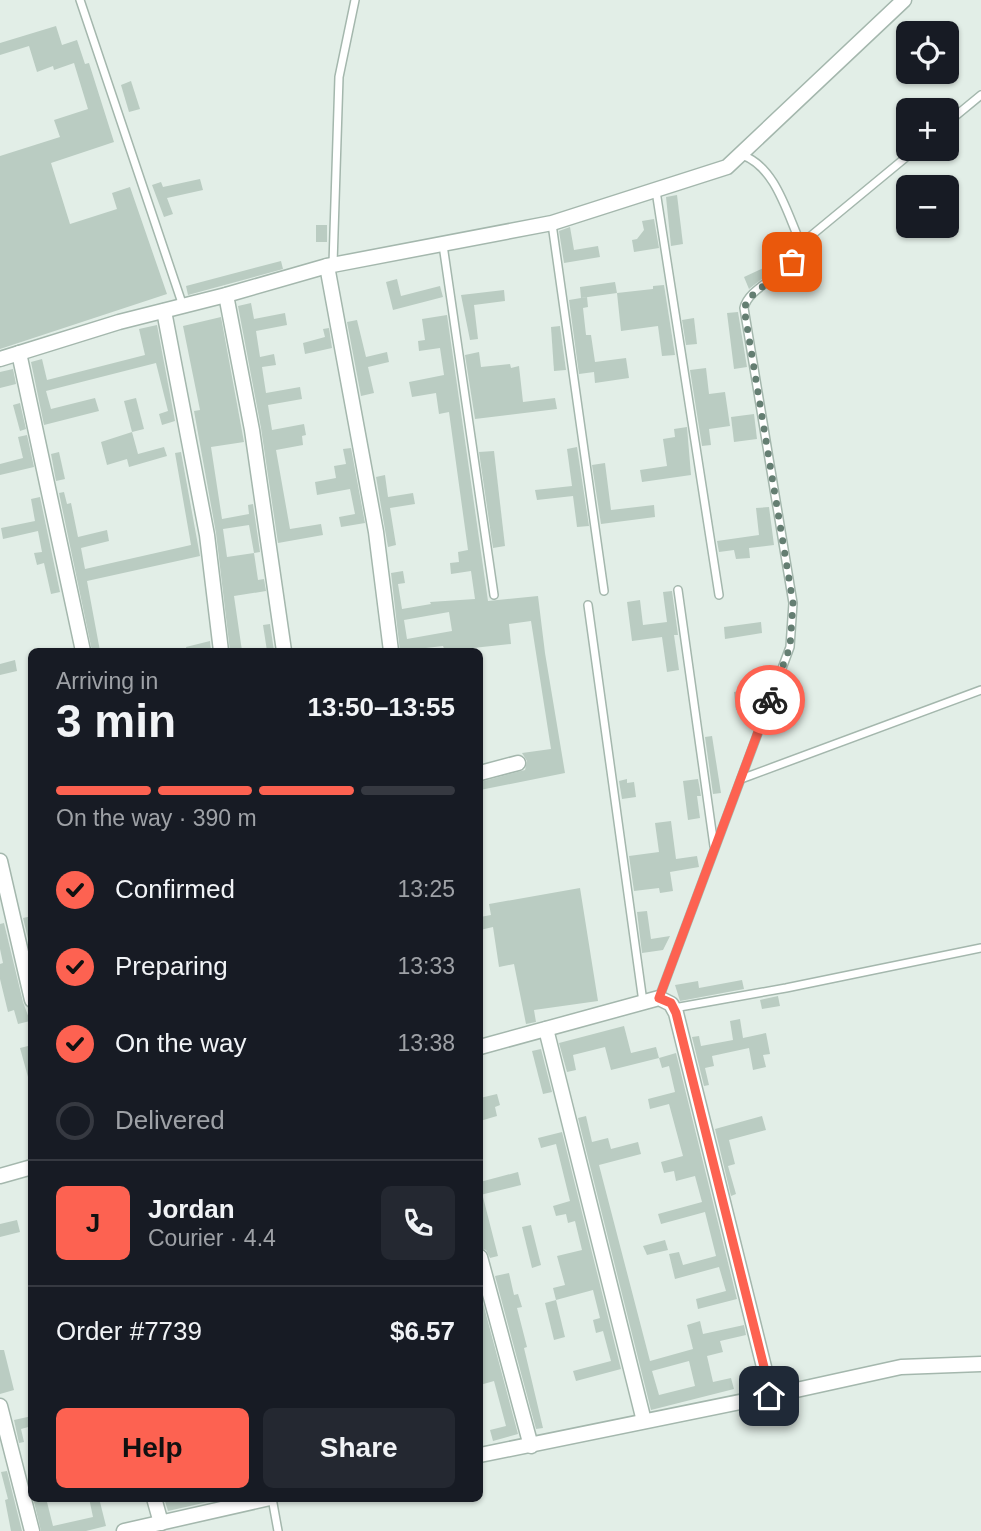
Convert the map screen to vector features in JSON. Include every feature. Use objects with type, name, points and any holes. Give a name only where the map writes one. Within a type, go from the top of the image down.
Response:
[{"type":"street","points":[[0,359],[119,322],[330,265],[552,223],[727,167],[904,0]]},
{"type":"street","points":[[330,265],[376,532],[391,648]]},
{"type":"street","points":[[226,295],[252,430],[284,648]]},
{"type":"street","points":[[164,312],[207,535],[221,648]]},
{"type":"street","points":[[19,353],[82,648]]},
{"type":"street","points":[[483,772],[518,764]]},
{"type":"street","points":[[0,861],[28,983]]},
{"type":"street","points":[[483,1046],[659,998],[671,1003],[765,1371],[769,1396]]},
{"type":"street","points":[[546,1029],[644,1421]]},
{"type":"street","points":[[0,1176],[28,1168]]},
{"type":"street","points":[[483,1268],[531,1446]]},
{"type":"street","points":[[483,1454],[901,1367],[981,1364]]},
{"type":"street","points":[[0,1406],[32,1531]]},
{"type":"street","points":[[156,1502],[161,1523]]},
{"type":"street","points":[[124,1531],[253,1502]]},
{"type":"lane","points":[[80,0],[183,306]]},
{"type":"lane","points":[[330,265],[339,77],[355,0]]},
{"type":"lane","points":[[959,113],[981,95]]},
{"type":"lane","points":[[740,155],[764,168],[801,244]]},
{"type":"lane","points":[[659,998],[790,647],[793,603],[744,308],[749,298],[792,262],[801,244],[901,161]]},
{"type":"lane","points":[[656,191],[719,595]]},
{"type":"lane","points":[[552,223],[604,591]]},
{"type":"lane","points":[[443,245],[494,595]]},
{"type":"lane","points":[[678,590],[714,850]]},
{"type":"lane","points":[[588,605],[643,1002]]},
{"type":"lane","points":[[741,779],[981,690]]},
{"type":"lane","points":[[673,1008],[786,988],[981,947]]},
{"type":"lane","points":[[272,1502],[278,1531]]},
{"type":"building","points":[[56,26],[62,45],[77,40],[85,64],[89,63],[114,142],[51,163],[70,224],[117,209],[112,193],[130,187],[167,294],[0,349],[0,156],[60,137],[54,120],[88,109],[74,63],[37,72],[29,46],[0,55],[0,43]]},
{"type":"building","points":[[131,81],[140,109],[129,112],[121,85]]},
{"type":"building","points":[[200,179],[203,190],[167,198],[173,214],[164,217],[152,185],[161,182],[163,187]]},
{"type":"building","points":[[677,195],[683,244],[671,246],[666,197]]},
{"type":"building","points":[[654,219],[659,248],[634,252],[632,240],[637,239],[644,230],[642,221]]},
{"type":"building","points":[[316,225],[327,225],[327,242],[316,242]]},
{"type":"building","points":[[570,227],[574,250],[598,246],[600,257],[564,263],[559,231]]},
{"type":"building","points":[[785,258],[777,267],[749,289],[744,277]]},
{"type":"building","points":[[281,261],[283,269],[188,295],[186,286]]},
{"type":"building","points":[[397,279],[401,296],[440,286],[443,297],[393,310],[386,282]]},
{"type":"building","points":[[615,282],[617,293],[581,298],[580,287]]},
{"type":"building","points":[[664,285],[675,355],[662,356],[658,326],[621,331],[617,293]]},
{"type":"building","points":[[504,290],[505,301],[474,305],[478,339],[470,340],[461,295]]},
{"type":"building","points":[[587,297],[588,307],[583,308],[586,335],[591,335],[595,362],[626,358],[629,378],[595,383],[594,372],[579,374],[569,300]]},
{"type":"building","points":[[251,303],[254,319],[285,313],[287,325],[256,331],[260,357],[274,354],[276,365],[262,367],[266,393],[300,387],[302,399],[268,405],[272,430],[304,424],[306,435],[302,436],[303,445],[276,450],[290,529],[321,524],[323,535],[278,543],[261,428],[238,306]]},
{"type":"building","points":[[738,312],[747,367],[734,369],[727,313]]},
{"type":"building","points":[[447,315],[488,601],[538,596],[565,773],[483,789],[483,781],[525,770],[527,761],[522,753],[551,749],[531,621],[509,624],[511,644],[473,648],[400,648],[391,573],[403,571],[405,583],[398,584],[402,609],[431,604],[430,602],[475,599],[471,571],[451,574],[450,563],[459,562],[458,552],[468,550],[449,412],[439,414],[436,393],[412,397],[409,382],[444,375],[440,348],[419,351],[418,341],[425,340],[422,319]],"holes":[[[449,612],[452,631],[407,639],[404,620]]]},
{"type":"building","points":[[221,317],[244,442],[211,447],[222,519],[249,514],[248,505],[253,504],[260,552],[254,553],[258,580],[264,579],[266,591],[234,596],[242,648],[230,648],[216,533],[194,411],[200,410],[183,326]],"holes":[[[249,525],[254,553],[227,557],[223,529]]]},
{"type":"building","points":[[694,318],[697,344],[686,345],[682,320]]},
{"type":"building","points":[[357,320],[366,357],[387,352],[389,362],[368,367],[374,393],[361,396],[347,322]]},
{"type":"building","points":[[157,325],[175,421],[162,425],[159,414],[168,411],[156,363],[46,391],[51,409],[95,398],[99,411],[44,425],[31,362],[42,359],[47,380],[145,355],[139,329]]},
{"type":"building","points":[[560,326],[566,370],[554,371],[551,327]]},
{"type":"building","points":[[329,328],[332,348],[305,354],[303,343],[325,337],[323,329]]},
{"type":"building","points":[[479,352],[481,367],[510,364],[511,368],[519,366],[523,402],[555,398],[557,409],[475,419],[465,355]]},
{"type":"building","points":[[706,368],[709,394],[725,392],[730,426],[709,429],[711,445],[702,446],[690,370]]},
{"type":"building","points":[[13,369],[16,384],[0,388],[0,372]]},
{"type":"building","points":[[136,398],[144,429],[132,432],[124,401]]},
{"type":"building","points":[[20,403],[26,429],[20,431],[13,405]]},
{"type":"building","points":[[754,414],[757,439],[734,442],[731,417]]},
{"type":"building","points":[[687,427],[691,475],[642,482],[640,470],[667,466],[663,439],[675,437],[674,429]]},
{"type":"building","points":[[132,432],[138,454],[164,447],[167,456],[129,467],[127,459],[107,465],[101,442]]},
{"type":"building","points":[[27,435],[34,467],[0,475],[0,464],[23,458],[18,437]]},
{"type":"building","points":[[577,447],[589,526],[577,527],[573,496],[537,500],[535,490],[572,486],[567,449]]},
{"type":"building","points":[[351,448],[365,523],[341,527],[339,517],[355,514],[350,489],[317,495],[315,482],[336,478],[334,466],[346,464],[343,449]]},
{"type":"building","points":[[494,451],[505,546],[493,548],[479,452]]},
{"type":"building","points":[[59,452],[65,479],[56,481],[51,454]]},
{"type":"building","points":[[181,452],[200,556],[87,581],[99,648],[91,648],[59,493],[64,492],[67,504],[71,503],[78,537],[107,530],[109,541],[81,548],[85,569],[191,545],[175,453]]},
{"type":"building","points":[[605,463],[611,510],[654,505],[655,517],[601,524],[592,465]]},
{"type":"building","points":[[385,475],[388,497],[413,493],[415,504],[390,508],[396,545],[388,547],[376,477]]},
{"type":"building","points":[[40,497],[60,592],[51,594],[44,563],[37,565],[34,553],[42,552],[38,531],[3,539],[1,528],[35,521],[31,499]]},
{"type":"building","points":[[769,507],[774,545],[749,548],[750,558],[736,559],[734,550],[719,552],[717,541],[759,535],[756,508]]},
{"type":"building","points":[[672,591],[679,670],[667,672],[662,637],[632,641],[627,602],[640,600],[643,625],[667,622],[663,592]]},
{"type":"building","points":[[761,622],[762,633],[725,639],[724,627]]},
{"type":"building","points":[[270,624],[274,648],[267,648],[263,625]]},
{"type":"building","points":[[210,641],[211,648],[186,647]]},
{"type":"building","points":[[15,660],[17,671],[0,675],[0,664]]},
{"type":"building","points":[[744,690],[746,697],[757,695],[758,706],[736,710],[734,692]]},
{"type":"building","points":[[712,736],[721,793],[713,794],[705,737]]},
{"type":"building","points":[[627,779],[627,783],[634,782],[636,797],[622,799],[619,781]]},
{"type":"building","points":[[698,779],[701,796],[697,796],[700,818],[688,820],[683,781]]},
{"type":"building","points":[[671,821],[676,859],[697,856],[699,867],[670,872],[673,891],[660,893],[659,888],[634,891],[629,856],[659,852],[655,823]]},
{"type":"building","points":[[580,888],[598,1001],[534,1010],[536,1022],[526,1024],[514,964],[499,967],[493,927],[483,929],[483,916],[491,915],[489,904]]},
{"type":"building","points":[[647,911],[651,939],[670,936],[663,950],[642,953],[637,912]]},
{"type":"building","points":[[28,917],[28,939],[23,918]]},
{"type":"building","points":[[4,923],[28,1016],[28,1022],[18,1024],[14,1010],[8,1012],[0,979],[0,964],[3,963],[0,924]]},
{"type":"building","points":[[742,980],[744,989],[680,1001],[675,985],[698,981],[699,988]]},
{"type":"building","points":[[778,996],[780,1006],[762,1009],[760,1000]]},
{"type":"building","points":[[740,1019],[743,1038],[766,1033],[770,1054],[763,1055],[766,1067],[753,1070],[749,1048],[712,1056],[714,1066],[705,1068],[709,1085],[704,1086],[692,1037],[699,1036],[701,1046],[733,1040],[730,1021]]},
{"type":"building","points":[[624,1026],[631,1053],[656,1047],[659,1058],[611,1070],[605,1047],[573,1055],[576,1070],[567,1072],[559,1043]]},
{"type":"building","points":[[28,1046],[28,1077],[20,1048]]},
{"type":"building","points":[[541,1049],[552,1092],[543,1094],[532,1051]]},
{"type":"building","points":[[676,1053],[737,1299],[698,1309],[696,1299],[726,1291],[719,1267],[675,1279],[669,1254],[679,1252],[683,1265],[716,1256],[705,1212],[661,1224],[658,1214],[702,1202],[695,1176],[676,1181],[674,1171],[664,1173],[661,1162],[683,1156],[669,1104],[650,1109],[648,1099],[675,1092],[669,1066],[662,1068],[659,1058]]},
{"type":"building","points":[[497,1094],[500,1105],[495,1107],[497,1116],[483,1120],[483,1097]]},
{"type":"building","points":[[586,1116],[592,1142],[608,1138],[611,1149],[638,1142],[641,1154],[599,1165],[650,1361],[693,1349],[687,1325],[700,1321],[703,1334],[744,1325],[746,1335],[720,1341],[723,1352],[707,1356],[713,1382],[731,1378],[734,1389],[651,1410],[578,1118]],"holes":[[[689,1361],[695,1386],[659,1395],[652,1371]]]},
{"type":"building","points":[[762,1116],[766,1130],[729,1140],[735,1164],[728,1166],[736,1194],[731,1196],[715,1129]]},
{"type":"building","points":[[562,1132],[621,1369],[576,1381],[573,1371],[611,1361],[603,1331],[596,1333],[593,1320],[600,1318],[593,1290],[556,1300],[553,1288],[565,1285],[557,1256],[582,1250],[575,1221],[568,1223],[566,1214],[556,1216],[553,1206],[570,1201],[556,1144],[541,1148],[538,1138]]},
{"type":"building","points":[[518,1172],[521,1185],[483,1194],[483,1181]]},
{"type":"building","points":[[483,1197],[498,1256],[490,1258],[483,1249]]},
{"type":"building","points":[[17,1220],[20,1232],[0,1237],[0,1224]]},
{"type":"building","points":[[531,1225],[541,1265],[532,1268],[522,1227]]},
{"type":"building","points":[[665,1240],[668,1250],[647,1255],[643,1246]]},
{"type":"building","points":[[509,1273],[514,1295],[518,1294],[522,1307],[517,1308],[543,1428],[536,1429],[495,1276]]},
{"type":"building","points":[[556,1300],[565,1337],[554,1340],[545,1303]]},
{"type":"building","points":[[483,1303],[518,1434],[493,1441],[490,1430],[506,1426],[494,1381],[483,1384]]},
{"type":"building","points":[[0,1350],[4,1350],[14,1390],[0,1394]]},
{"type":"building","points":[[28,1417],[28,1427],[21,1429],[24,1442],[19,1443],[14,1420]]},
{"type":"building","points":[[7,1471],[22,1531],[11,1531],[5,1500],[8,1499],[1,1472]]},
{"type":"building","points":[[34,1502],[47,1502],[53,1526],[93,1517],[90,1502],[100,1502],[106,1526],[86,1531],[41,1531]]},
{"type":"building","points":[[165,1502],[207,1502],[168,1511]]},
{"type":"way so far","points":[[770,700],[790,647],[793,603],[744,308],[749,298],[792,262]]},
{"type":"route","points":[[769,1396],[676,1013],[671,1003],[659,998],[770,700]]}]
